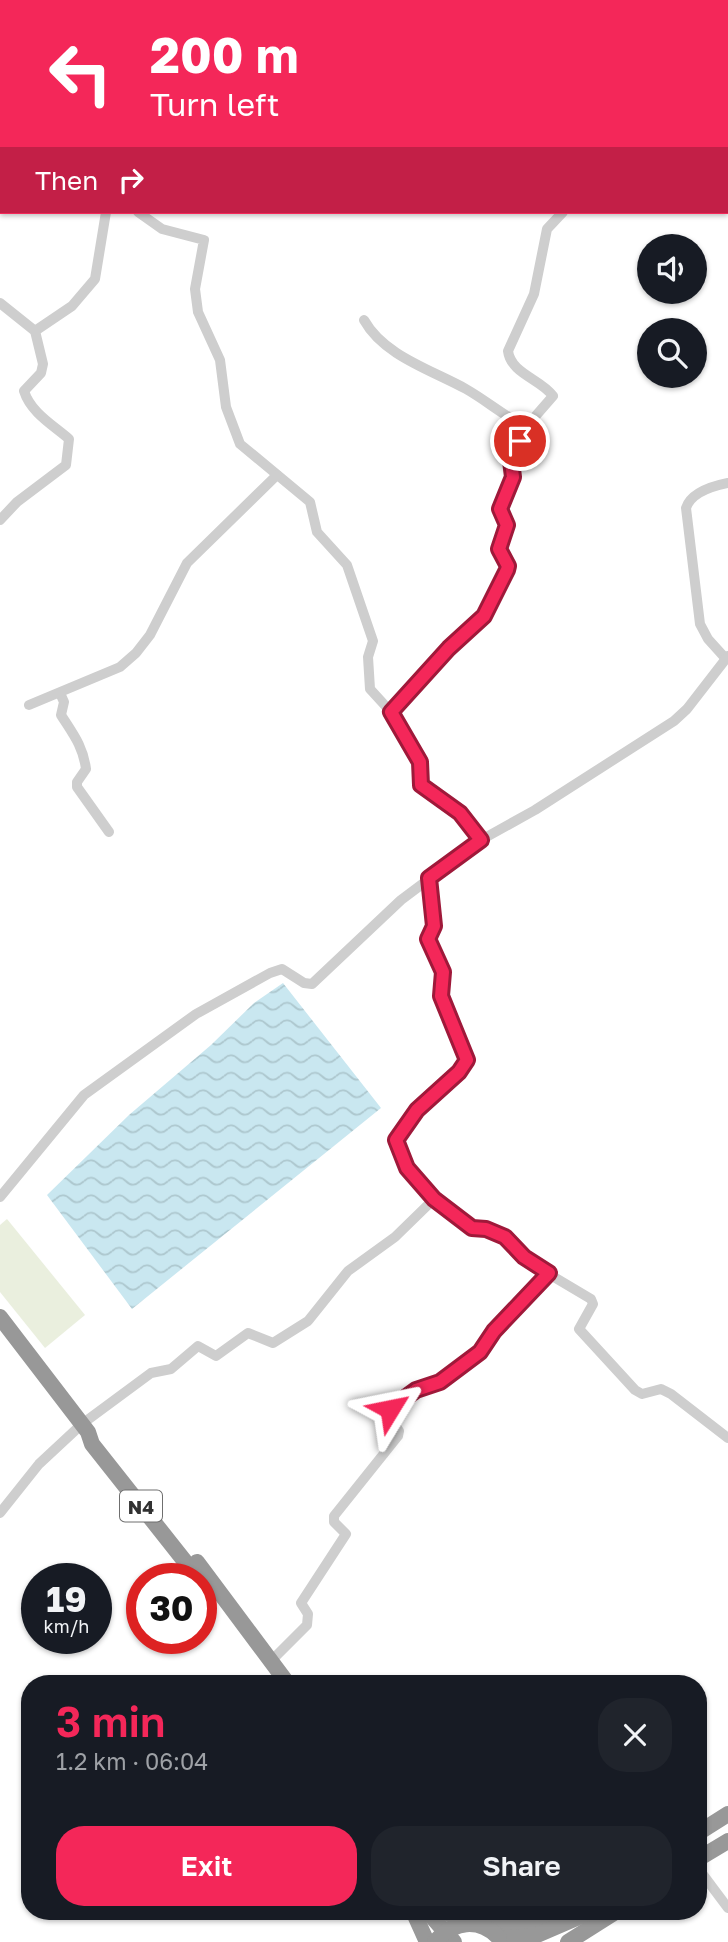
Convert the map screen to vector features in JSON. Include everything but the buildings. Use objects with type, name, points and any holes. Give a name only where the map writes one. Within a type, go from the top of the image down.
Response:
[{"type":"highway","name":"N4","points":[[0,1317],[85,1428],[92,1444],[186,1563]]},
{"type":"highway","name":"N4","points":[[85,1428],[102,1439],[282,1675]]},
{"type":"highway","points":[[217,1604],[270,1675]]},
{"type":"highway","points":[[707,1827],[728,1814]]},
{"type":"highway","points":[[707,1843],[728,1830]]},
{"type":"highway","points":[[707,1854],[728,1841]]},
{"type":"highway","points":[[417,1920],[427,1942]]},
{"type":"highway","points":[[436,1920],[454,1942]]},
{"type":"highway","points":[[465,1920],[475,1924],[508,1928],[543,1920]]},
{"type":"highway","points":[[511,1942],[556,1920]]},
{"type":"highway","points":[[435,1942],[458,1925],[478,1924],[503,1939],[537,1935],[572,1920]]},
{"type":"highway","points":[[568,1942],[603,1920]]},
{"type":"street","points":[[35,331],[40,331],[72,306],[95,279],[106,214]]},
{"type":"street","points":[[141,214],[162,229],[204,240],[195,289],[198,312],[220,360],[226,407],[242,447],[310,502],[317,532],[347,565],[373,641],[368,656],[370,689],[391,712],[420,762],[421,785],[460,813],[481,840]]},
{"type":"street","points":[[391,712],[449,648],[484,616],[507,570],[508,566],[499,549],[507,525],[500,509],[513,477],[511,461],[526,427],[553,396],[517,368],[509,359],[508,351],[534,294],[547,229],[561,214]]},
{"type":"street","points":[[0,303],[35,331],[43,364],[41,373],[24,391],[27,398],[52,429],[69,439],[69,458],[66,465],[17,502],[0,520]]},
{"type":"street","points":[[364,320],[377,337],[396,352],[469,390],[501,415],[526,427]]},
{"type":"street","points":[[29,705],[120,667],[136,653],[150,635],[187,563],[277,474]]},
{"type":"street","points":[[0,1197],[84,1096],[196,1014],[282,969],[304,983],[312,984],[401,900],[429,878],[481,840],[547,803],[674,721],[687,709],[727,657],[708,639],[700,624],[685,508],[689,501],[698,495],[728,483]]},
{"type":"street","points":[[60,693],[64,702],[61,715],[80,743],[84,756],[85,774],[76,784],[109,832]]},
{"type":"street","points":[[429,878],[434,926],[428,939],[443,972],[441,996],[467,1060],[459,1072],[417,1110],[396,1140],[407,1168],[434,1199],[472,1228],[486,1229],[505,1237],[524,1257],[591,1299],[593,1304],[579,1329],[635,1390],[642,1394],[661,1389],[671,1394],[728,1438]]},
{"type":"street","points":[[0,1513],[39,1464],[151,1373],[171,1369],[198,1346],[216,1356],[247,1333],[273,1343],[308,1321],[348,1271],[395,1237],[434,1199]]},
{"type":"street","points":[[272,1660],[307,1625],[308,1614],[301,1603],[346,1534],[334,1522],[334,1516],[398,1436],[399,1431],[387,1413],[416,1390],[440,1382],[480,1352],[494,1331],[549,1273]]},
{"type":"street","points":[[707,1880],[728,1908]]},
{"type":"green space","points":[[7,1219],[85,1315],[45,1348],[0,1292],[0,1225]]},
{"type":"water","points":[[283,983],[381,1108],[132,1309],[47,1195],[129,1115],[211,1045],[254,1003]]},
{"type":"route","points":[[390,1409],[416,1390],[440,1382],[480,1352],[494,1331],[549,1273],[532,1264],[515,1244],[505,1237],[486,1229],[472,1228],[434,1199],[407,1168],[396,1140],[417,1110],[459,1072],[467,1060],[441,996],[440,979],[443,972],[428,939],[434,926],[429,878],[455,862],[481,840],[460,813],[421,785],[420,762],[391,712],[449,648],[484,616],[507,570],[507,562],[499,549],[507,525],[500,509],[513,477],[511,461],[520,441]]}]
